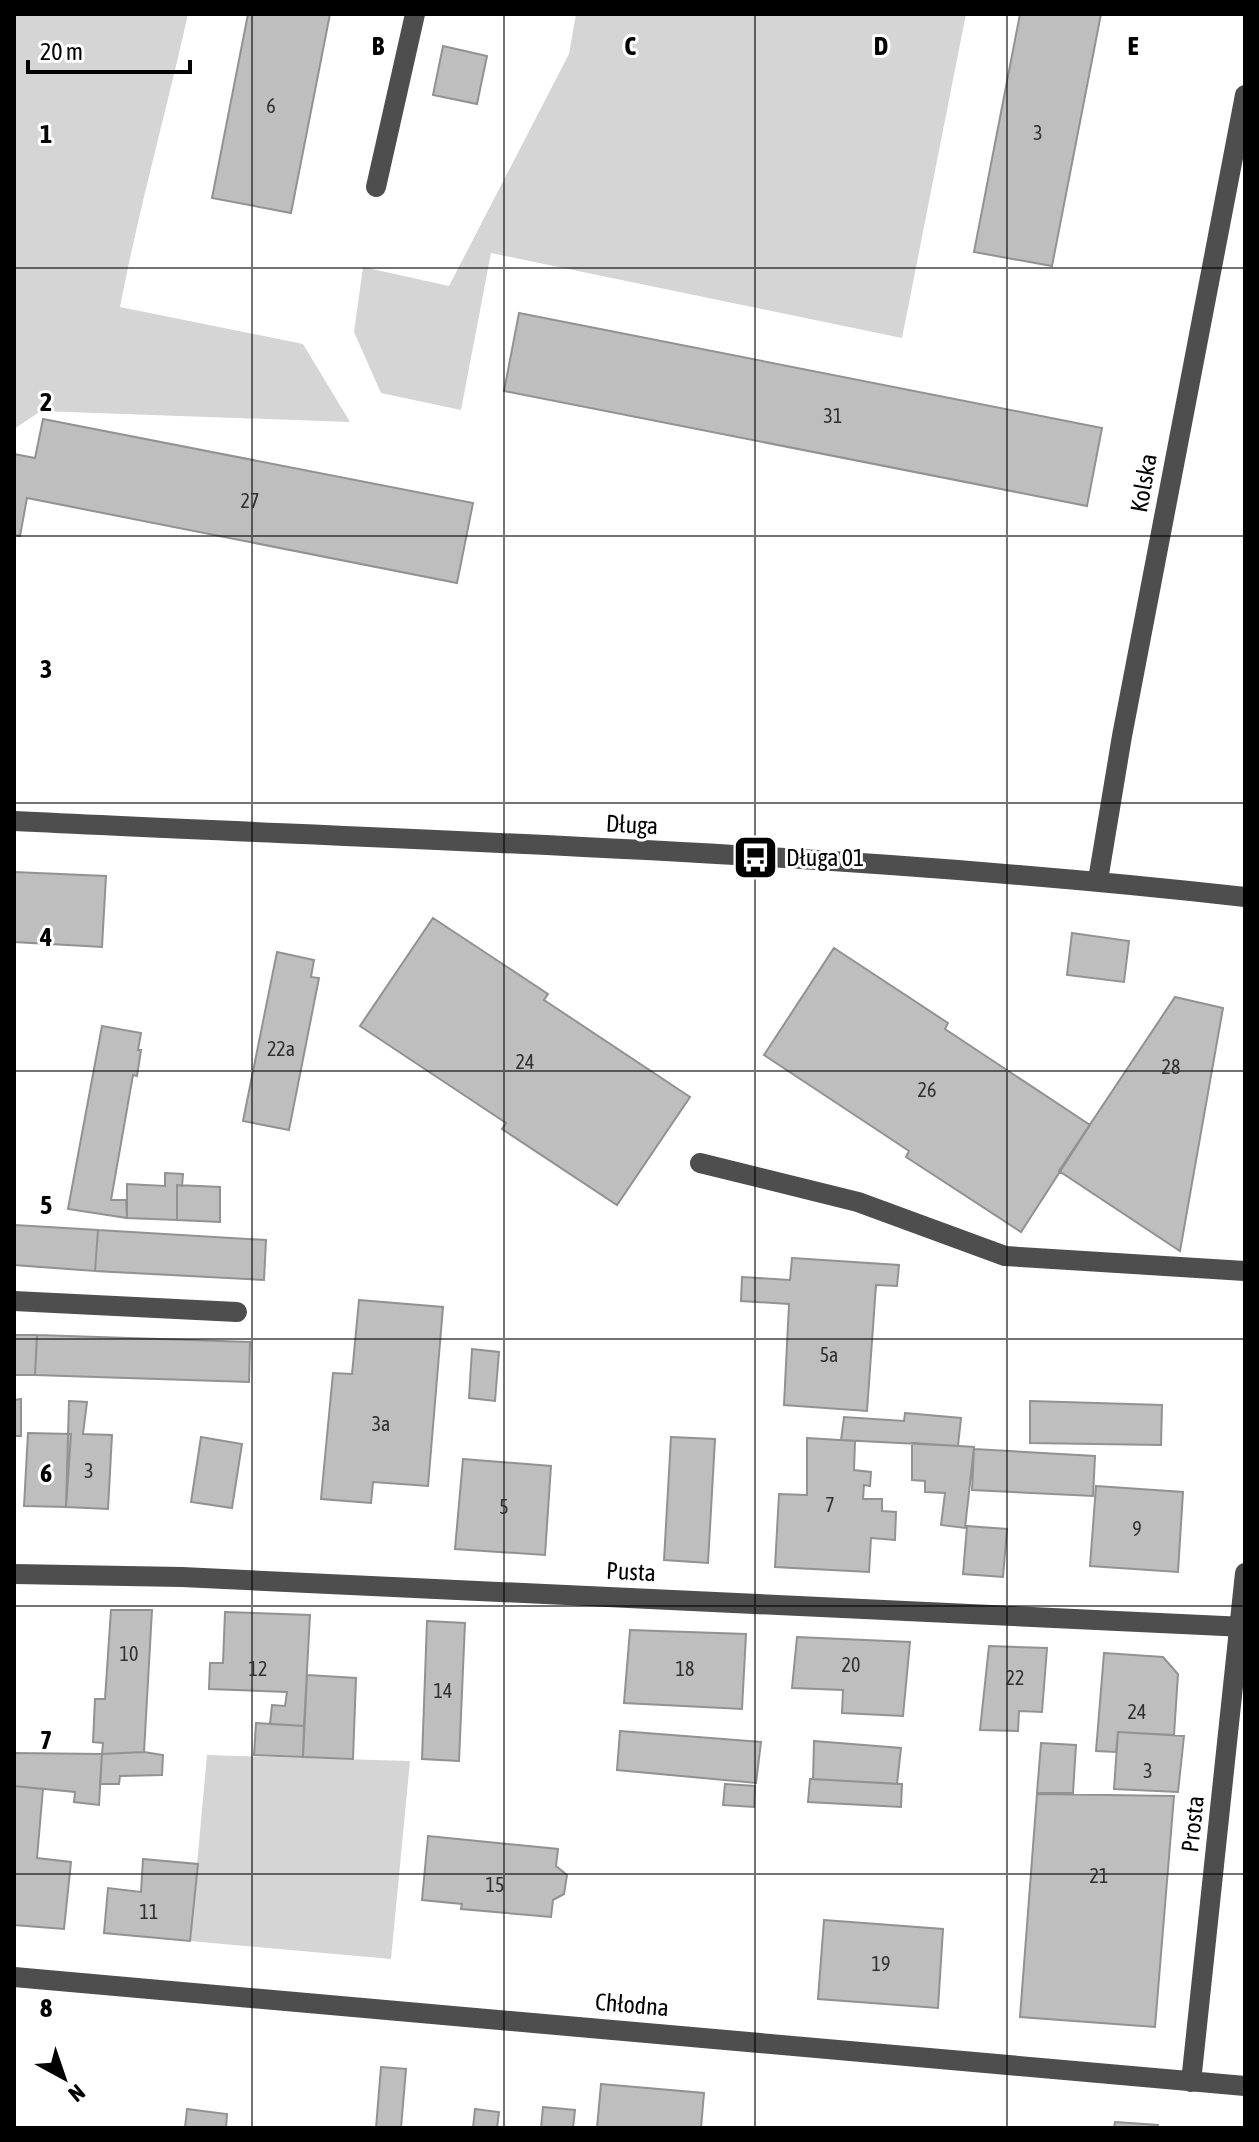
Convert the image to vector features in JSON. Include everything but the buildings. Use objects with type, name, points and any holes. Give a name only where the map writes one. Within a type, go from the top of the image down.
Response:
[{"type":"street","points":[[376,187],[415,14]]},
{"type":"street","name":"Kolska","points":[[1098,880],[1122,736],[1245,95]]},
{"type":"street","name":"Długa","points":[[14,821],[618,850],[1098,880],[1245,897]]},
{"type":"street","points":[[700,1163],[858,1202],[1005,1256],[1245,1271]]},
{"type":"street","points":[[14,1301],[237,1312]]},
{"type":"street","name":"Prosta","points":[[1191,2082],[1242,1626],[1245,1573]]},
{"type":"street","name":"Pusta","points":[[14,1574],[182,1577],[1242,1626]]},
{"type":"street","name":"Chłodna","points":[[14,1977],[1245,2086]]},
{"type":"shaded area","points":[[14,14],[188,14],[120,307],[303,344],[350,422],[41,411],[14,429]]},
{"type":"shaded area","points":[[576,14],[966,14],[902,338],[491,253],[461,410],[381,393],[354,332],[363,267],[449,286],[569,54]]},
{"type":"shaded area","points":[[207,1755],[410,1761],[391,1959],[190,1941]]},
{"type":"place","name":"Długa 01","points":[[755,858]]}]
